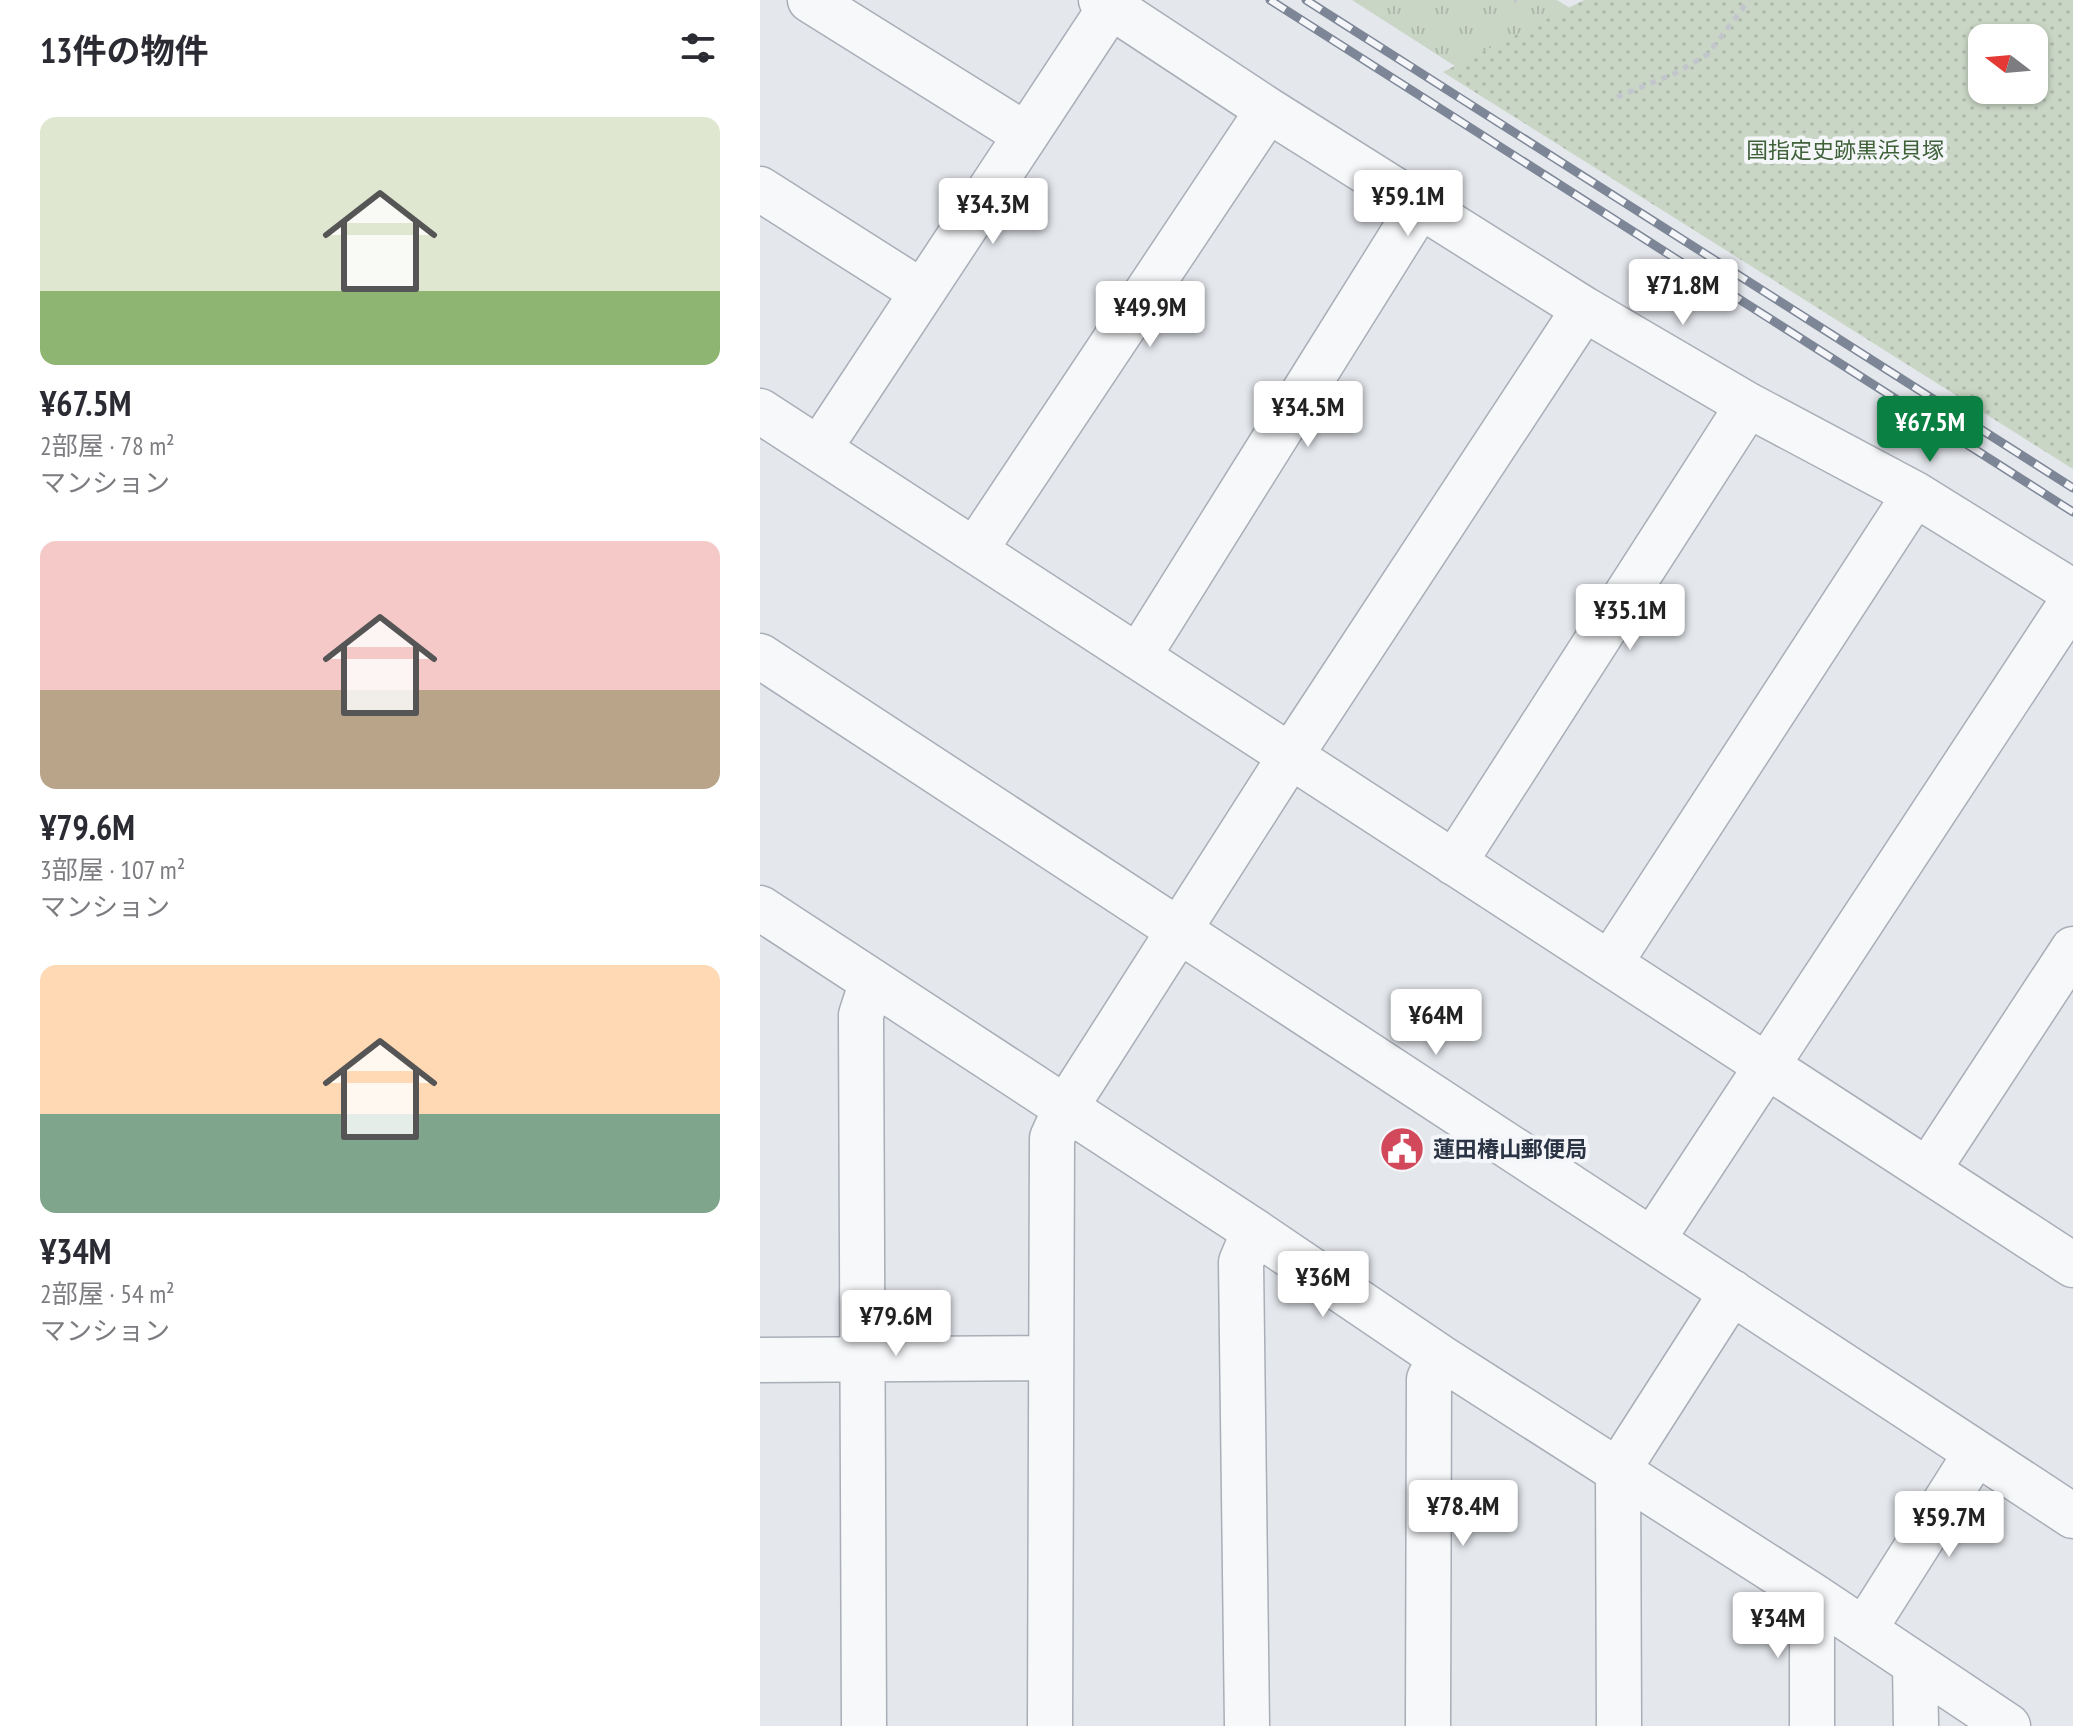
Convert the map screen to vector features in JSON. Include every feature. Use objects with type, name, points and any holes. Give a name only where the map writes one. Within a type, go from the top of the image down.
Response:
[{"type":"street","points":[[810,0],[1026,135]]},
{"type":"street","points":[[819,449],[1026,135],[1106,3],[1268,110],[1584,309],[1748,405],[1915,494],[2073,592]]},
{"type":"street","points":[[975,550],[1268,110]]},
{"type":"street","points":[[760,189],[922,292]]},
{"type":"street","points":[[1138,657],[1420,206]]},
{"type":"street","points":[[1050,1726],[1052,1138],[1066,1107],[1291,755],[1584,309]]},
{"type":"street","points":[[1454,863],[1748,405]]},
{"type":"street","points":[[760,411],[2073,1265]]},
{"type":"street","points":[[1610,963],[1915,494]]},
{"type":"street","points":[[1653,1239],[2073,600]]},
{"type":"street","points":[[760,656],[2073,1516]]},
{"type":"street","points":[[760,908],[1254,1231],[1440,1357],[1812,1595],[2008,1726]]},
{"type":"street","points":[[1928,1170],[2073,949]]},
{"type":"street","points":[[864,1726],[861,1015],[872,981]]},
{"type":"street","points":[[1247,1726],[1241,1262],[1254,1231]]},
{"type":"street","points":[[1619,1726],[1618,1470],[1732,1292]]},
{"type":"street","points":[[1428,1726],[1429,1379],[1440,1357]]},
{"type":"street","points":[[760,1360],[1051,1358]]},
{"type":"street","points":[[1864,1630],[1976,1453]]},
{"type":"street","points":[[1812,1595],[1812,1726]]},
{"type":"street","points":[[1915,1664],[1916,1726]]},
{"type":"path","points":[[1617,97],[1676,73],[1708,54],[1749,0]]},
{"type":"green space","points":[[1352,0],[1557,0],[1614,35],[1555,130]]},
{"type":"green space","name":"国指定史跡黒浜貝塚","points":[[1584,0],[2073,0],[2073,469],[1443,72]]},
{"type":"railway","points":[[1270,0],[2073,512]]},
{"type":"railway","points":[[1306,0],[2073,488]]},
{"type":"place","name":"蓮田椿山郵便局","points":[[1402,1149]]}]
